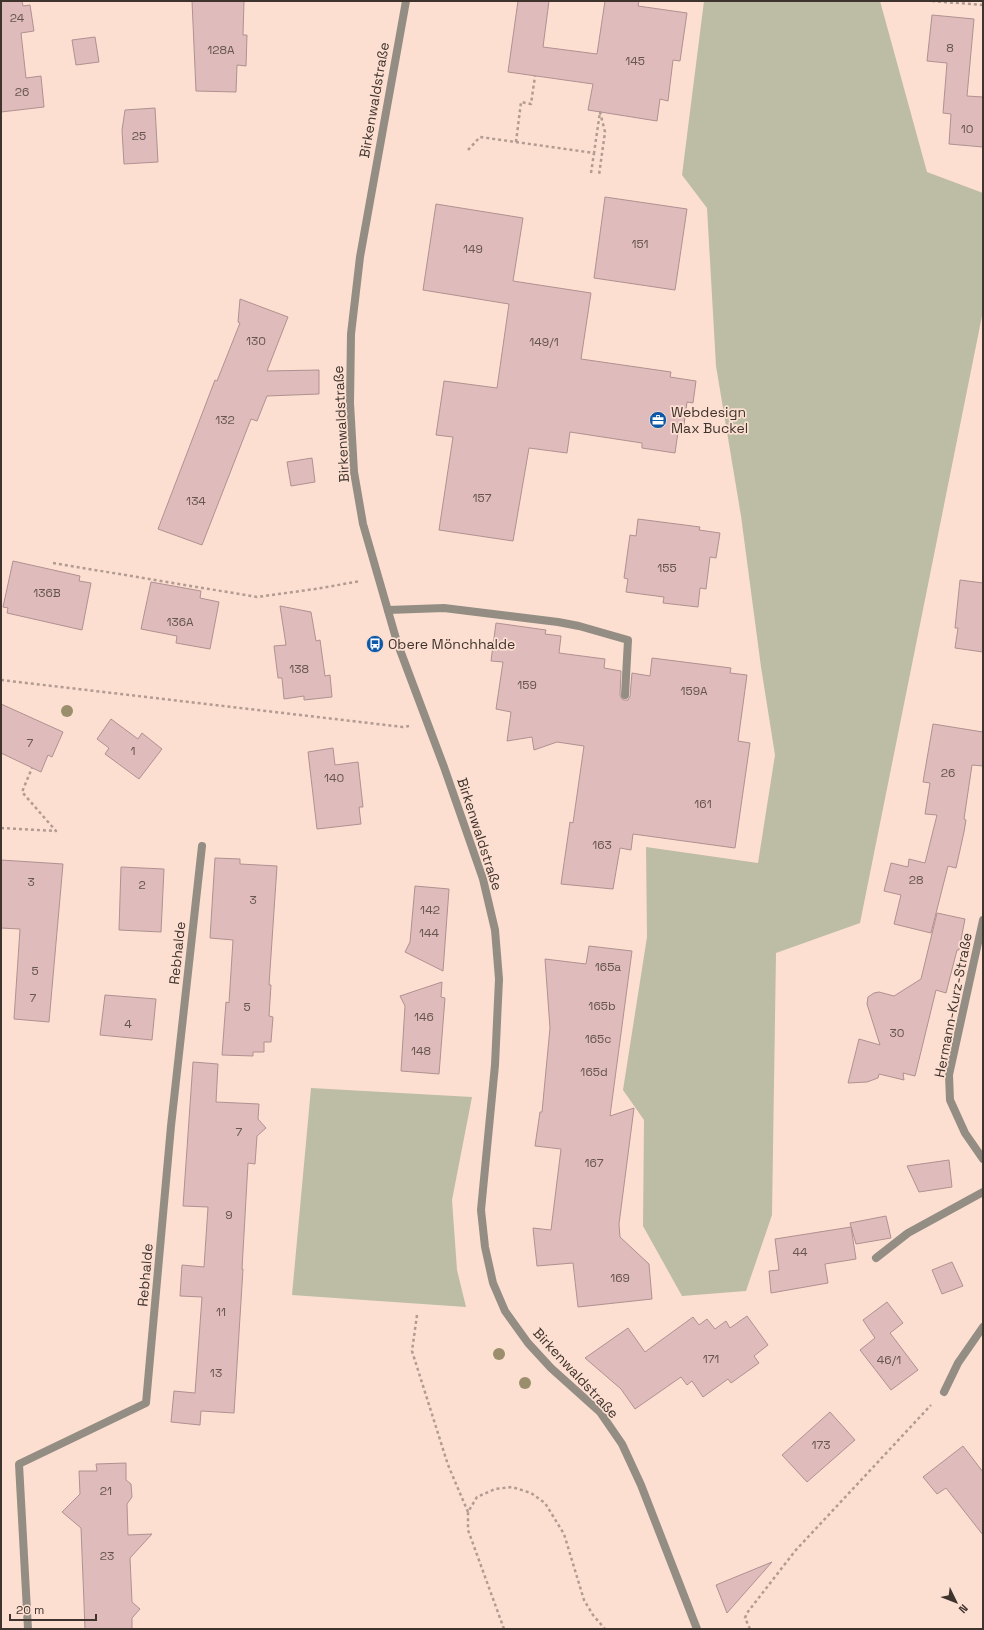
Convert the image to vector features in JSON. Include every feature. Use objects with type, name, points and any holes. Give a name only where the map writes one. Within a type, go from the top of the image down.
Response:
[{"type":"street","name":"Birkenwaldstraße","points":[[406,1],[360,257],[351,334],[350,403],[354,472],[363,524],[397,642],[483,879],[494,930],[499,979],[496,1041],[481,1210],[485,1247],[493,1283],[505,1311],[528,1343],[551,1368],[600,1412],[622,1444],[640,1485],[697,1629]]},
{"type":"street","points":[[388,610],[444,608],[558,622],[580,626],[628,640],[625,695]]},
{"type":"street","name":"Rebhalde","points":[[28,1629],[20,1464],[146,1403],[171,1126],[202,846]]},
{"type":"street","name":"Hermann-Kurz-Straße","points":[[983,920],[949,1075],[950,1100],[965,1133],[983,1159]]},
{"type":"street","points":[[876,1258],[908,1233],[983,1192]]},
{"type":"street","points":[[944,1392],[958,1362],[983,1327]]},
{"type":"path","points":[[932,1],[983,5]]},
{"type":"path","points":[[516,142],[521,102],[531,104],[535,76]]},
{"type":"path","points":[[591,173],[600,112],[605,132],[599,175]]},
{"type":"path","points":[[468,150],[480,137],[594,153]]},
{"type":"path","points":[[53,563],[257,597],[379,578]]},
{"type":"path","points":[[1,680],[403,727],[427,723]]},
{"type":"path","points":[[1,828],[56,831],[22,792],[32,768]]},
{"type":"path","points":[[418,1315],[412,1351],[448,1465],[468,1512],[468,1530],[504,1629]]},
{"type":"path","points":[[750,1629],[745,1618],[747,1613],[795,1551],[944,1392]]},
{"type":"path","points":[[468,1512],[477,1497],[495,1488],[512,1487],[531,1493],[545,1503],[564,1534],[584,1600],[604,1629]]},
{"type":"green space","points":[[704,1],[880,1],[927,172],[983,193],[983,311],[860,923],[776,953],[772,1215],[746,1291],[682,1296],[643,1226],[644,1120],[623,1090],[647,937],[646,847],[758,863],[775,755],[761,667],[741,516],[716,366],[707,208],[682,175]]},
{"type":"green space","points":[[311,1088],[472,1097],[452,1200],[457,1270],[466,1307],[292,1295]]},
{"type":"building","points":[[1,1],[22,1],[23,6],[30,5],[34,31],[21,33],[26,78],[41,76],[44,107],[1,112]]},
{"type":"building","points":[[192,1],[244,1],[243,35],[247,35],[246,66],[237,65],[236,92],[196,91]]},
{"type":"building","points":[[518,1],[549,1],[543,47],[597,54],[605,1],[639,1],[638,6],[687,13],[680,61],[673,60],[668,101],[660,99],[657,121],[588,110],[593,84],[508,72]]},
{"type":"building","points":[[932,15],[974,19],[967,96],[983,97],[983,147],[949,144],[951,114],[943,113],[947,63],[927,61]]},
{"type":"building","points":[[95,37],[99,62],[76,65],[72,40]]},
{"type":"building","points":[[155,108],[158,162],[124,164],[122,130],[125,110]]},
{"type":"building","points":[[605,197],[687,209],[675,290],[594,278]]},
{"type":"building","points":[[436,204],[523,218],[513,281],[591,293],[581,359],[671,372],[670,377],[696,381],[693,403],[687,402],[683,432],[678,432],[675,453],[642,448],[642,443],[570,432],[567,453],[529,448],[513,541],[439,530],[453,437],[436,435],[444,381],[497,388],[509,304],[423,290]]},
{"type":"building","points":[[240,299],[288,317],[267,371],[319,370],[319,394],[267,396],[257,421],[251,419],[202,545],[158,529],[215,380],[217,381],[240,323],[238,322]]},
{"type":"building","points":[[312,458],[315,482],[291,486],[287,462]]},
{"type":"building","points":[[638,519],[700,527],[699,530],[720,533],[716,558],[710,557],[706,589],[700,588],[698,607],[663,603],[664,597],[626,592],[628,579],[624,578],[630,535],[636,536]]},
{"type":"building","points":[[13,561],[80,576],[79,581],[91,583],[82,630],[7,613],[8,608],[3,607]]},
{"type":"building","points":[[960,580],[983,583],[983,652],[955,648],[958,628],[955,628]]},
{"type":"building","points":[[151,582],[201,591],[200,598],[219,602],[210,649],[176,643],[177,636],[141,629]]},
{"type":"building","points":[[280,606],[311,612],[316,641],[320,640],[325,676],[330,675],[332,697],[304,700],[304,696],[284,699],[282,678],[278,678],[274,646],[286,645]]},
{"type":"building","points":[[496,623],[546,630],[545,634],[561,636],[559,653],[605,659],[604,668],[621,671],[620,695],[624,700],[628,700],[630,696],[632,673],[650,676],[652,658],[731,668],[730,673],[747,675],[738,741],[750,743],[735,848],[633,834],[631,850],[620,848],[613,889],[561,884],[570,822],[573,823],[584,746],[557,742],[534,750],[532,737],[507,741],[511,712],[496,709],[503,662],[491,661]]},
{"type":"building","points":[[1,704],[63,732],[52,757],[48,755],[41,772],[1,753]]},
{"type":"building","points":[[111,719],[138,739],[142,733],[162,749],[139,779],[105,754],[109,748],[97,739]]},
{"type":"building","points":[[933,724],[983,732],[983,766],[972,765],[964,819],[966,820],[956,868],[948,866],[931,933],[894,924],[901,895],[884,891],[891,863],[908,867],[909,859],[925,863],[937,815],[925,814],[930,783],[923,782]]},
{"type":"building","points":[[333,748],[335,765],[358,762],[363,807],[359,807],[361,824],[317,829],[308,752]]},
{"type":"building","points":[[215,858],[240,859],[240,864],[277,866],[269,985],[271,985],[269,1016],[273,1017],[271,1042],[264,1042],[264,1052],[253,1052],[253,1056],[222,1055],[226,1002],[229,1003],[233,940],[210,938]]},
{"type":"building","points":[[1,860],[63,864],[49,1022],[14,1019],[20,929],[1,928]]},
{"type":"building","points":[[121,867],[164,869],[161,932],[119,930]]},
{"type":"building","points":[[415,886],[449,889],[443,971],[405,952],[410,942]]},
{"type":"building","points":[[937,913],[965,919],[959,950],[957,950],[946,993],[936,990],[915,1076],[903,1073],[904,1080],[879,1074],[878,1078],[867,1082],[848,1083],[859,1039],[880,1045],[867,1004],[868,997],[879,992],[894,996],[921,979]]},
{"type":"building","points":[[589,946],[632,951],[610,1116],[634,1108],[619,1224],[620,1237],[649,1264],[652,1299],[578,1307],[573,1263],[537,1266],[533,1228],[551,1230],[561,1149],[535,1146],[540,1112],[542,1112],[550,1028],[545,959],[586,964]]},
{"type":"building","points":[[442,982],[441,997],[445,998],[439,1074],[401,1071],[405,1006],[400,996]]},
{"type":"building","points":[[105,995],[156,999],[152,1040],[100,1035]]},
{"type":"building","points":[[193,1062],[218,1064],[216,1102],[259,1104],[258,1119],[266,1128],[257,1136],[255,1164],[248,1163],[234,1413],[201,1411],[200,1425],[171,1422],[174,1391],[195,1393],[202,1297],[180,1296],[182,1265],[204,1267],[208,1207],[183,1206]]},
{"type":"building","points":[[949,1160],[952,1187],[919,1192],[907,1166]]},
{"type":"building","points":[[886,1216],[891,1238],[856,1244],[850,1223]]},
{"type":"building","points":[[851,1227],[856,1259],[825,1264],[828,1283],[771,1293],[769,1271],[779,1270],[775,1239]]},
{"type":"building","points":[[952,1262],[963,1286],[942,1294],[932,1270]]},
{"type":"building","points":[[887,1302],[903,1323],[890,1333],[918,1370],[891,1390],[860,1350],[875,1338],[863,1320]]},
{"type":"building","points":[[747,1316],[768,1345],[754,1356],[759,1363],[731,1383],[728,1379],[703,1397],[692,1381],[687,1385],[681,1377],[635,1409],[621,1389],[585,1358],[628,1328],[645,1352],[693,1317],[699,1325],[707,1319],[715,1329],[726,1321],[730,1328]]},
{"type":"building","points":[[830,1412],[855,1440],[807,1482],[782,1455]]},
{"type":"building","points":[[963,1446],[983,1472],[983,1535],[946,1488],[937,1494],[923,1477]]},
{"type":"building","points":[[126,1463],[126,1480],[131,1484],[132,1497],[127,1504],[128,1535],[152,1534],[130,1558],[132,1602],[140,1609],[132,1618],[132,1629],[85,1629],[81,1528],[62,1512],[80,1494],[79,1471],[97,1471],[96,1464]]},
{"type":"building","points":[[772,1562],[727,1613],[716,1585]]},
{"type":"place","name":"Webdesign Max Buckel","points":[[658,420]]},
{"type":"place","name":"Obere Mönchhalde","points":[[375,644]]}]
